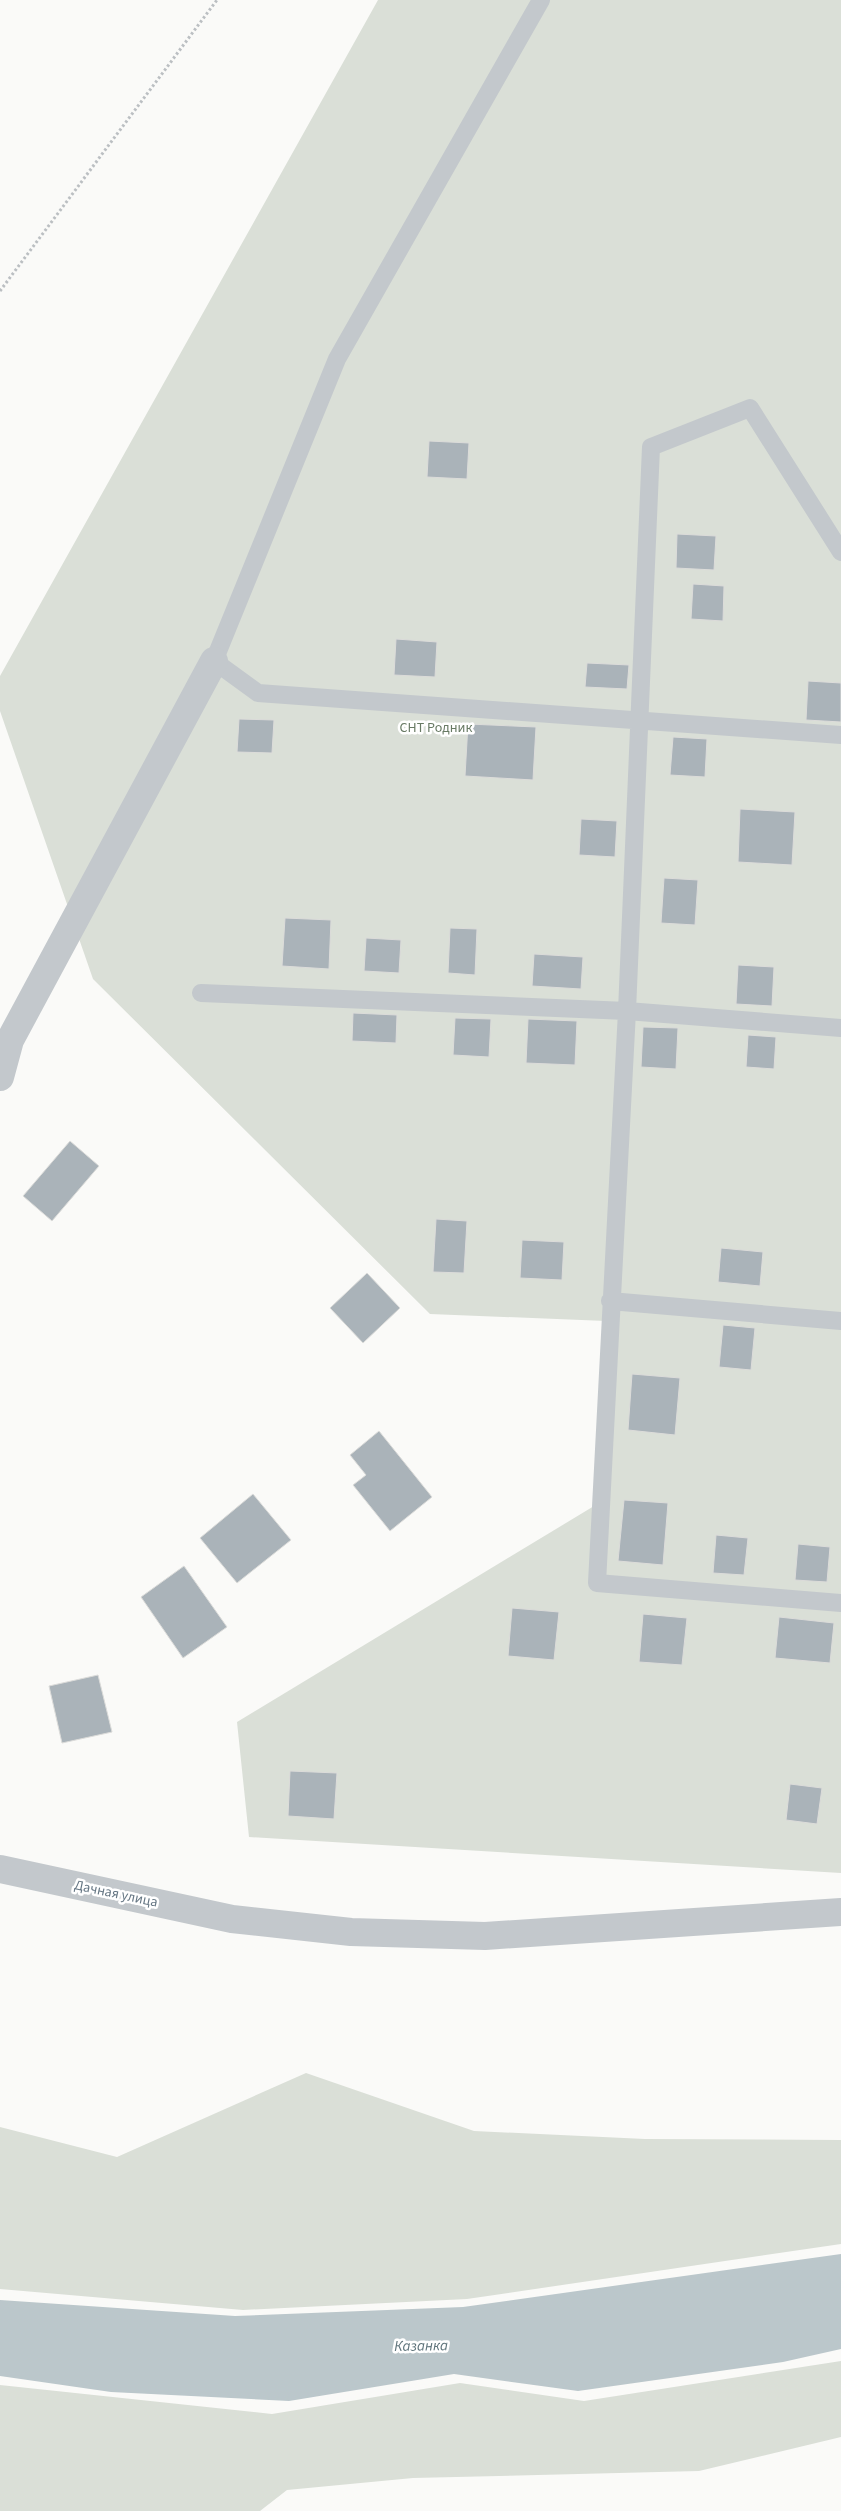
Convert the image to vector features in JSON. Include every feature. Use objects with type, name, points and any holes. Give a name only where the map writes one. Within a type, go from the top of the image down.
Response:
[{"type":"street","points":[[0,1077],[10,1040],[214,661]]},
{"type":"street","name":"Дачная улица","points":[[0,1869],[232,1919],[351,1932],[485,1936],[841,1912]]},
{"type":"lane","points":[[541,0],[337,359],[214,661],[258,693],[841,735]]},
{"type":"lane","points":[[841,552],[750,408],[650,447],[627,1011],[610,1301],[597,1582],[841,1603]]},
{"type":"lane","points":[[201,993],[627,1011],[841,1028]]},
{"type":"lane","points":[[610,1301],[841,1320]]},
{"type":"path","points":[[0,291],[217,0]]},
{"type":"green space","name":"СНТ Родник","points":[[378,0],[841,0],[841,1873],[249,1837],[237,1722],[599,1503],[606,1321],[430,1314],[93,979],[0,711],[0,676]]},
{"type":"green space","points":[[306,2073],[474,2131],[645,2139],[841,2140],[841,2244],[467,2299],[243,2310],[0,2289],[0,2127],[117,2157]]},
{"type":"green space","points":[[841,2361],[841,2437],[699,2471],[413,2478],[287,2490],[260,2511],[0,2511],[0,2385],[272,2414],[460,2383],[584,2401]]},
{"type":"water","name":"Казанка","points":[[841,2254],[841,2349],[783,2362],[578,2391],[454,2374],[289,2401],[111,2392],[0,2376],[0,2300],[235,2316],[463,2307]]},
{"type":"building","points":[[429,441],[469,443],[467,479],[427,477]]},
{"type":"building","points":[[677,534],[716,536],[714,570],[676,568]]},
{"type":"building","points":[[693,584],[724,586],[723,621],[691,619]]},
{"type":"building","points":[[396,639],[437,642],[435,677],[394,675]]},
{"type":"building","points":[[587,663],[629,665],[627,689],[585,687]]},
{"type":"building","points":[[808,681],[841,683],[841,722],[806,720]]},
{"type":"building","points":[[239,719],[274,720],[272,753],[237,752]]},
{"type":"building","points":[[468,724],[536,727],[533,780],[465,776]]},
{"type":"building","points":[[673,737],[707,739],[705,777],[670,775]]},
{"type":"building","points":[[740,809],[795,812],[792,865],[738,862]]},
{"type":"building","points":[[581,819],[617,821],[615,857],[579,855]]},
{"type":"building","points":[[664,878],[698,880],[695,925],[661,923]]},
{"type":"building","points":[[285,918],[331,920],[329,969],[282,966]]},
{"type":"building","points":[[450,928],[477,929],[475,975],[448,973]]},
{"type":"building","points":[[366,938],[401,940],[399,973],[364,971]]},
{"type":"building","points":[[534,954],[583,957],[581,989],[532,986]]},
{"type":"building","points":[[738,965],[774,967],[772,1006],[736,1004]]},
{"type":"building","points":[[353,1013],[397,1015],[396,1043],[352,1041]]},
{"type":"building","points":[[455,1018],[491,1019],[489,1057],[453,1055]]},
{"type":"building","points":[[528,1019],[577,1021],[575,1065],[526,1063]]},
{"type":"building","points":[[643,1027],[678,1028],[676,1069],[641,1067]]},
{"type":"building","points":[[748,1035],[776,1037],[774,1069],[746,1067]]},
{"type":"building","points":[[70,1141],[99,1166],[52,1221],[23,1196]]},
{"type":"building","points":[[436,1219],[467,1221],[464,1273],[433,1272]]},
{"type":"building","points":[[522,1240],[564,1242],[562,1280],[520,1278]]},
{"type":"building","points":[[721,1248],[763,1252],[760,1286],[718,1282]]},
{"type":"building","points":[[367,1273],[400,1308],[363,1343],[330,1308]]},
{"type":"building","points":[[723,1325],[755,1328],[751,1370],[719,1367]]},
{"type":"building","points":[[632,1374],[680,1378],[675,1435],[628,1430]]},
{"type":"building","points":[[379,1431],[432,1497],[390,1531],[353,1485],[366,1475],[350,1455]]},
{"type":"building","points":[[253,1494],[291,1540],[237,1583],[200,1538]]},
{"type":"building","points":[[624,1500],[668,1503],[663,1565],[618,1561]]},
{"type":"building","points":[[716,1535],[748,1538],[744,1575],[713,1573]]},
{"type":"building","points":[[798,1544],[830,1547],[827,1582],[795,1580]]},
{"type":"building","points":[[184,1566],[227,1627],[183,1658],[141,1597]]},
{"type":"building","points":[[512,1608],[559,1612],[554,1660],[508,1656]]},
{"type":"building","points":[[643,1614],[687,1618],[682,1665],[639,1662]]},
{"type":"building","points":[[779,1617],[834,1623],[830,1663],[775,1658]]},
{"type":"building","points":[[98,1675],[112,1732],[62,1743],[49,1686]]},
{"type":"building","points":[[290,1771],[337,1773],[334,1819],[288,1816]]},
{"type":"building","points":[[790,1784],[822,1788],[817,1824],[786,1820]]}]
